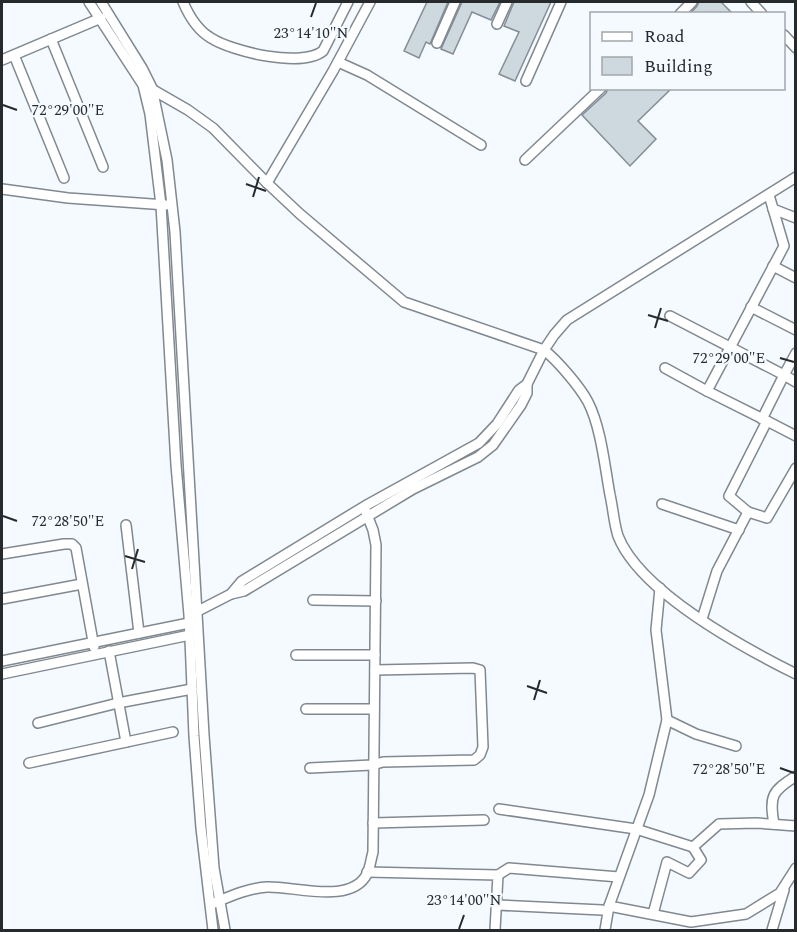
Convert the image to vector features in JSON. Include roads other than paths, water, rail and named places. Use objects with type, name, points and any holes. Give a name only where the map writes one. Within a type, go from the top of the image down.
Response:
[{"type":"street","points":[[89,2],[147,87],[167,160],[172,206],[192,617],[190,635],[192,689],[201,828],[213,930]]},
{"type":"street","points":[[101,2],[148,78],[147,87],[161,205],[176,465],[204,735],[214,868],[225,930]]},
{"type":"street","points":[[183,2],[190,17],[210,38],[251,53],[274,58],[317,56],[323,51],[349,2],[368,4],[338,62],[267,183]]},
{"type":"street","points":[[437,43],[455,2]]},
{"type":"street","points":[[497,24],[507,2]]},
{"type":"street","points":[[526,81],[561,2]]},
{"type":"street","points":[[2,60],[101,18]]},
{"type":"street","points":[[51,39],[103,167]]},
{"type":"street","points":[[14,55],[64,177]]},
{"type":"street","points":[[338,62],[367,75],[481,145]]},
{"type":"street","points":[[147,87],[188,110],[213,128],[267,183],[404,302],[544,350],[556,359],[588,402],[599,435],[618,536],[635,563],[668,597],[749,651],[795,674]]},
{"type":"street","points":[[525,160],[599,90]]},
{"type":"street","points":[[2,661],[139,633],[192,617],[231,594],[244,591],[366,512],[478,457],[493,446],[521,405],[528,393],[528,384],[544,350],[567,320],[795,177]]},
{"type":"street","points":[[2,189],[68,198],[172,206]]},
{"type":"street","points":[[707,391],[784,246],[768,195]]},
{"type":"street","points":[[773,209],[795,218]]},
{"type":"street","points":[[773,266],[795,278]]},
{"type":"street","points":[[751,307],[795,330]]},
{"type":"street","points":[[670,316],[795,382]]},
{"type":"street","points":[[795,352],[729,496],[748,512],[767,518],[795,468]]},
{"type":"street","points":[[665,368],[795,436]]},
{"type":"street","points":[[662,504],[739,530]]},
{"type":"street","points":[[209,905],[249,890],[267,887],[332,892],[352,889],[367,872],[373,852],[372,765],[376,601],[375,536],[366,512]]},
{"type":"street","points":[[702,619],[717,571],[748,512]]},
{"type":"street","points":[[126,525],[139,633]]},
{"type":"street","points":[[2,554],[72,544],[76,548],[95,655]]},
{"type":"street","points":[[2,599],[82,584]]},
{"type":"street","points":[[604,930],[605,908],[620,877],[649,795],[667,720],[656,630],[660,588]]},
{"type":"street","points":[[313,600],[376,601]]},
{"type":"street","points":[[2,674],[190,635]]},
{"type":"street","points":[[109,651],[126,742]]},
{"type":"street","points":[[296,655],[375,655]]},
{"type":"street","points":[[310,768],[372,765],[383,762],[474,760],[480,755],[483,747],[480,670],[473,668],[375,670]]},
{"type":"street","points":[[38,723],[118,703],[192,689]]},
{"type":"street","points":[[306,709],[374,709]]},
{"type":"street","points":[[667,720],[696,734],[736,746]]},
{"type":"street","points":[[29,763],[173,732]]},
{"type":"street","points":[[774,824],[772,812],[774,793],[778,787],[795,776]]},
{"type":"street","points":[[499,809],[636,830],[693,847],[701,860],[689,873],[667,862],[653,914]]},
{"type":"street","points":[[373,823],[484,820]]},
{"type":"street","points":[[693,847],[719,824],[795,826]]},
{"type":"street","points":[[367,872],[498,876],[509,868],[620,877]]},
{"type":"street","points":[[497,905],[605,908],[691,922],[746,914],[780,893],[795,868]]},
{"type":"street","points":[[495,930],[498,876]]},
{"type":"street","points":[[772,930],[786,884]]}]
